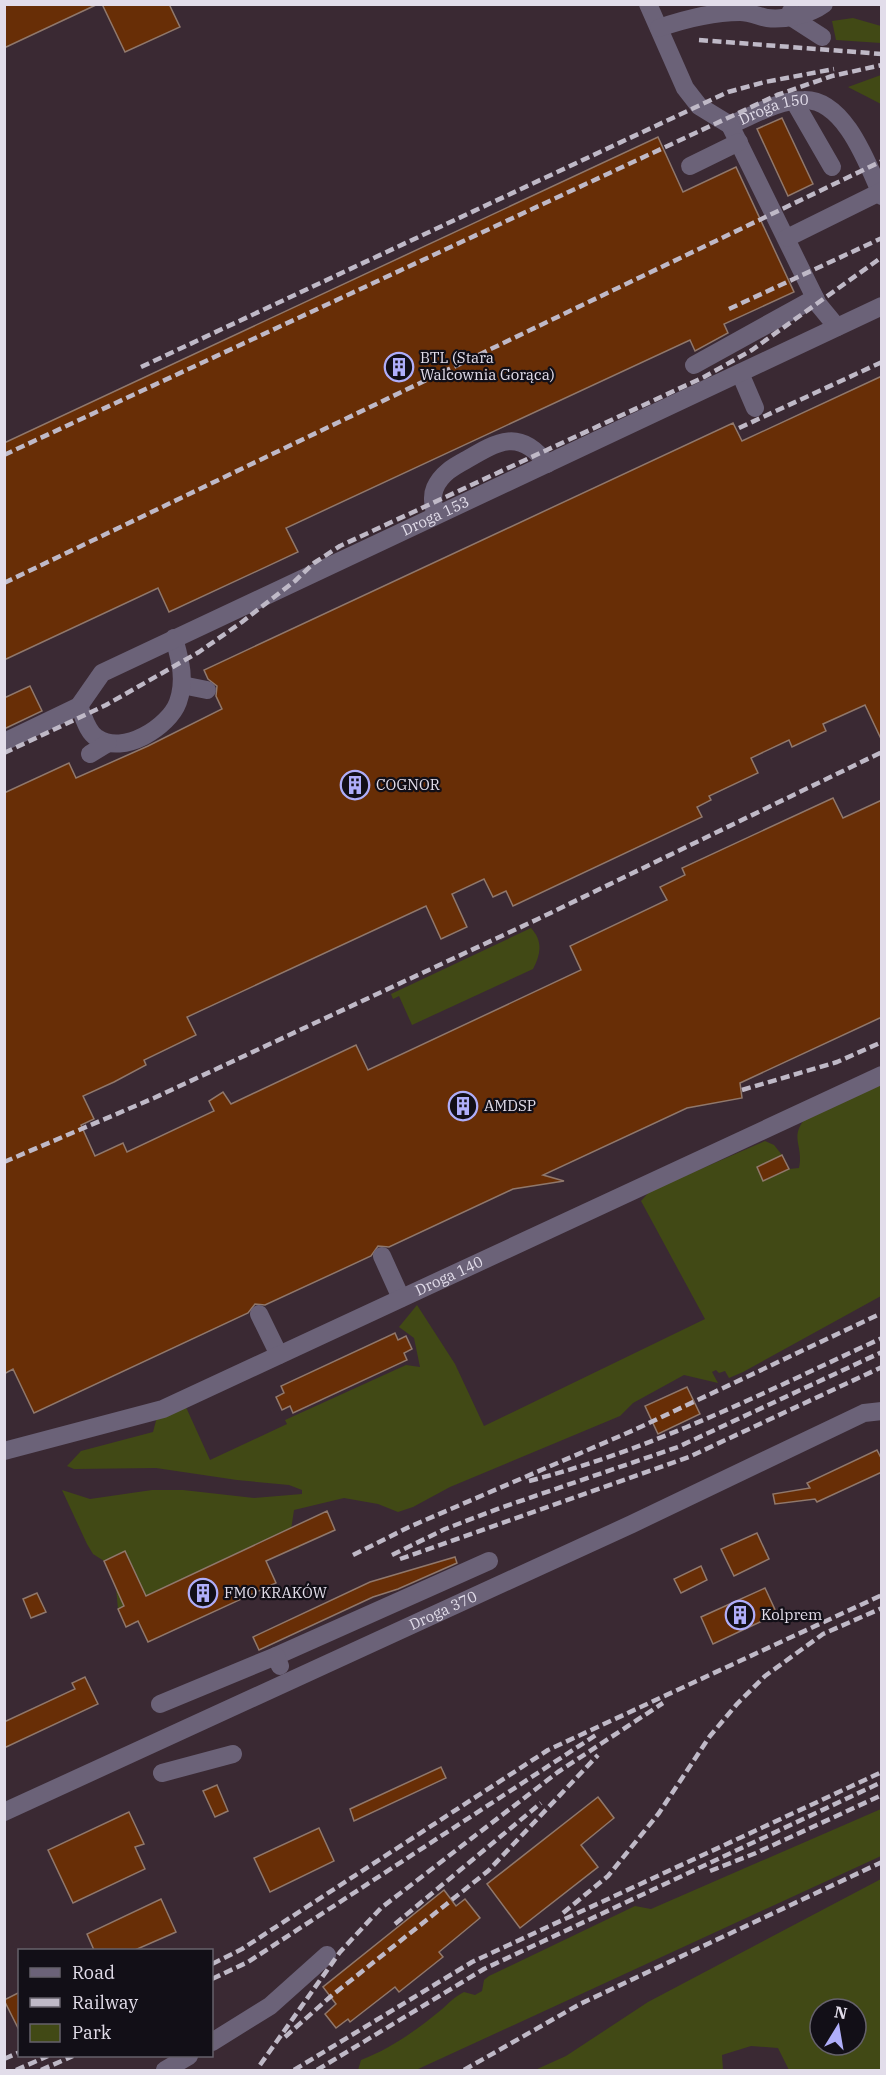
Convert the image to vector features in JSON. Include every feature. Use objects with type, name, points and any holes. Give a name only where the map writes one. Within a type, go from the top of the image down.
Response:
[{"type":"lane","name":"Droga 150","points":[[648,4],[686,88],[699,106],[730,125],[770,107],[794,101],[807,100],[825,105],[844,121],[881,193]]},
{"type":"lane","points":[[658,28],[713,13],[742,12],[768,18],[791,11],[817,9],[824,4]]},
{"type":"lane","points":[[791,11],[822,37]]},
{"type":"lane","points":[[794,101],[832,167]]},
{"type":"lane","points":[[730,125],[815,298],[837,327]]},
{"type":"lane","points":[[690,166],[739,142]]},
{"type":"lane","points":[[787,238],[881,193]]},
{"type":"lane","points":[[694,365],[815,298]]},
{"type":"lane","name":"Droga 153","points":[[4,742],[79,706],[102,673],[882,306]]},
{"type":"lane","points":[[740,373],[755,408]]},
{"type":"lane","points":[[435,515],[432,501],[434,489],[441,477],[497,442],[512,440],[527,444],[547,464]]},
{"type":"lane","points":[[79,706],[90,730],[97,739],[108,743],[134,741],[166,721],[178,704],[182,685],[182,666],[174,638]]},
{"type":"lane","points":[[182,685],[207,690]]},
{"type":"lane","points":[[90,754],[108,743]]},
{"type":"lane","name":"Droga 140","points":[[6,1450],[155,1411],[882,1075]]},
{"type":"lane","points":[[382,1256],[401,1298]]},
{"type":"lane","points":[[259,1314],[279,1355]]},
{"type":"lane","name":"Droga 370","points":[[4,1812],[632,1524],[864,1413],[882,1411]]},
{"type":"lane","points":[[160,1704],[276,1656],[489,1561]]},
{"type":"lane","points":[[276,1656],[287,1681]]},
{"type":"lane","points":[[162,1773],[233,1754]]},
{"type":"lane","points":[[213,2041],[270,2006],[327,1955]]},
{"type":"lane","points":[[165,2070],[186,2057]]},
{"type":"shaded area","points":[[5,5],[881,5],[881,2070],[5,2070]]},
{"type":"green space","points":[[853,18],[881,26],[881,43],[836,40],[832,21]]},
{"type":"green space","points":[[881,75],[881,104],[848,87]]},
{"type":"green space","points":[[531,928],[538,938],[540,948],[533,969],[412,1025],[399,996],[393,999],[391,994]]},
{"type":"green space","points":[[881,1084],[881,1296],[743,1372],[729,1378],[725,1371],[719,1373],[716,1370],[712,1372],[718,1383],[684,1375],[633,1403],[620,1416],[450,1487],[413,1507],[398,1512],[378,1504],[344,1498],[294,1510],[291,1530],[299,1548],[290,1550],[276,1535],[118,1609],[116,1588],[138,1578],[125,1551],[104,1561],[93,1554],[62,1490],[90,1499],[152,1490],[183,1490],[254,1498],[302,1494],[302,1490],[289,1485],[156,1468],[74,1469],[67,1466],[81,1451],[153,1432],[157,1417],[185,1405],[210,1460],[287,1424],[285,1420],[406,1365],[420,1367],[414,1338],[399,1327],[417,1305],[455,1364],[484,1426],[705,1319],[641,1201],[650,1191],[765,1141],[774,1145],[782,1155],[757,1167],[763,1180],[789,1169],[799,1168],[800,1153],[797,1136],[807,1116]]},
{"type":"green space","points":[[881,1809],[881,1856],[416,2070],[358,2070],[361,2060],[403,2038],[460,1994],[464,1992],[475,1995],[482,1991],[484,1980],[489,1976],[635,1906],[651,1909]]},
{"type":"green space","points":[[881,1879],[881,2070],[789,2070],[778,2048],[751,2046],[722,2055],[723,2070],[535,2070],[566,2056],[648,2002]]},
{"type":"building","points":[[4,4],[98,4],[4,48]]},
{"type":"building","points":[[102,4],[169,4],[180,27],[125,52]]},
{"type":"building","points":[[782,118],[813,184],[788,196],[757,129]]},
{"type":"building","name":"BTL (Stara Walcownia Gorąca)","points":[[658,137],[683,192],[736,167],[794,292],[724,324],[728,333],[695,351],[690,340],[286,528],[298,552],[169,612],[158,588],[4,660],[4,443]]},
{"type":"building","points":[[882,376],[882,741],[865,705],[823,724],[826,731],[792,747],[789,740],[751,758],[758,773],[709,796],[711,800],[697,807],[702,817],[513,906],[506,891],[493,897],[484,879],[452,894],[467,927],[441,939],[426,906],[187,1017],[196,1035],[144,1060],[146,1065],[83,1096],[94,1119],[81,1125],[95,1156],[123,1143],[127,1152],[214,1111],[209,1101],[223,1092],[231,1104],[356,1045],[368,1070],[581,970],[570,946],[667,900],[660,887],[685,875],[682,868],[833,798],[843,818],[882,800],[882,1017],[740,1083],[742,1098],[687,1108],[543,1175],[564,1181],[513,1189],[389,1247],[378,1246],[371,1256],[265,1305],[255,1304],[248,1313],[34,1413],[13,1369],[4,1374],[4,793],[69,763],[76,778],[148,746],[222,709],[216,696],[217,686],[208,679],[204,670],[733,423],[742,441]]},
{"type":"building","points":[[30,686],[42,711],[4,729],[4,698]]},
{"type":"building","points":[[782,1155],[789,1169],[763,1181],[757,1167]]},
{"type":"building","points":[[395,1333],[398,1340],[406,1336],[412,1349],[404,1353],[407,1360],[293,1413],[290,1406],[282,1410],[276,1397],[284,1393],[281,1386]]},
{"type":"building","points":[[687,1387],[700,1414],[658,1434],[645,1406]]},
{"type":"building","points":[[877,1450],[882,1460],[882,1472],[817,1502],[815,1499],[775,1504],[773,1494],[810,1488],[807,1483]]},
{"type":"building","name":"FMO KRAKÓW","points":[[327,1511],[335,1530],[266,1561],[276,1583],[148,1642],[138,1621],[126,1627],[118,1609],[124,1606],[104,1561],[125,1551],[146,1596]]},
{"type":"building","points":[[757,1533],[769,1559],[734,1576],[721,1549]]},
{"type":"building","points":[[455,1557],[457,1563],[398,1589],[373,1597],[259,1650],[253,1637],[370,1582]]},
{"type":"building","points":[[701,1566],[707,1580],[681,1593],[674,1579]]},
{"type":"building","name":"Kolprem","points":[[765,1588],[777,1614],[713,1644],[701,1617]]},
{"type":"building","points":[[37,1593],[46,1612],[31,1618],[23,1599]]},
{"type":"building","points":[[85,1677],[98,1704],[4,1748],[4,1722],[75,1689],[72,1683]]},
{"type":"building","points":[[441,1767],[446,1778],[354,1821],[350,1809]]},
{"type":"building","points":[[217,1785],[228,1811],[215,1817],[203,1791]]},
{"type":"building","points":[[598,1797],[614,1818],[581,1845],[598,1867],[520,1928],[487,1884]]},
{"type":"building","points":[[129,1812],[144,1844],[135,1847],[145,1869],[73,1903],[48,1850]]},
{"type":"building","points":[[319,1828],[334,1861],[270,1892],[254,1858]]},
{"type":"building","points":[[444,1890],[456,1906],[465,1899],[480,1918],[439,1952],[443,1957],[399,1992],[395,1987],[350,2022],[348,2019],[336,2028],[325,2014],[336,2004],[323,1987]]},
{"type":"building","points":[[161,1899],[176,1932],[137,1949],[94,1949],[87,1934]]},
{"type":"building","points":[[18,1993],[18,2028],[4,2000]]},
{"type":"railway","points":[[699,40],[882,54]]},
{"type":"railway","points":[[4,455],[777,95],[832,76],[882,65]]},
{"type":"railway","points":[[141,367],[728,92],[765,82],[834,69]]},
{"type":"railway","points":[[4,583],[882,161]]},
{"type":"railway","points":[[729,309],[882,238]]},
{"type":"railway","points":[[4,753],[106,705],[199,652],[295,581],[314,563],[340,546],[704,377],[752,350],[882,257]]},
{"type":"railway","points":[[739,428],[882,362]]},
{"type":"railway","points":[[4,1162],[154,1098],[538,919],[882,752]]},
{"type":"railway","points":[[742,1090],[837,1062],[882,1042]]},
{"type":"railway","points":[[353,1555],[409,1527],[634,1430],[882,1313]]},
{"type":"railway","points":[[529,1481],[575,1468],[665,1436],[752,1399],[882,1338]]},
{"type":"railway","points":[[392,1555],[445,1529],[500,1508],[678,1447],[882,1352]]},
{"type":"railway","points":[[400,1559],[689,1457],[882,1367]]},
{"type":"railway","points":[[213,1964],[242,1949],[548,1750],[882,1595]]},
{"type":"railway","points":[[563,1913],[608,1876],[659,1813],[710,1736],[765,1676],[823,1634],[882,1608]]},
{"type":"railway","points":[[260,2065],[340,1952],[381,1908],[558,1772],[663,1703]]},
{"type":"railway","points":[[213,1979],[248,1962],[599,1733]]},
{"type":"railway","points":[[285,2037],[330,1997],[488,1871],[598,1755]]},
{"type":"railway","points":[[294,2070],[472,1962],[882,1772]]},
{"type":"railway","points":[[317,2070],[484,1969],[882,1782]]},
{"type":"railway","points":[[710,1871],[756,1853],[882,1795]]},
{"type":"railway","points":[[395,1924],[541,1803]]},
{"type":"railway","points":[[464,2070],[580,2004],[882,1862]]},
{"type":"railway","points":[[4,2059],[18,2053]]},
{"type":"railway","points":[[16,2070],[46,2057]]},
{"type":"railway","points":[[41,2070],[71,2057]]},
{"type":"place","name":"BTL (Stara Walcownia Gorąca)","points":[[399,367]]},
{"type":"place","name":"COGNOR","points":[[355,785]]},
{"type":"place","name":"AMDSP","points":[[463,1106]]},
{"type":"place","name":"FMO KRAKÓW","points":[[203,1593]]},
{"type":"place","name":"Kolprem","points":[[740,1615]]}]
